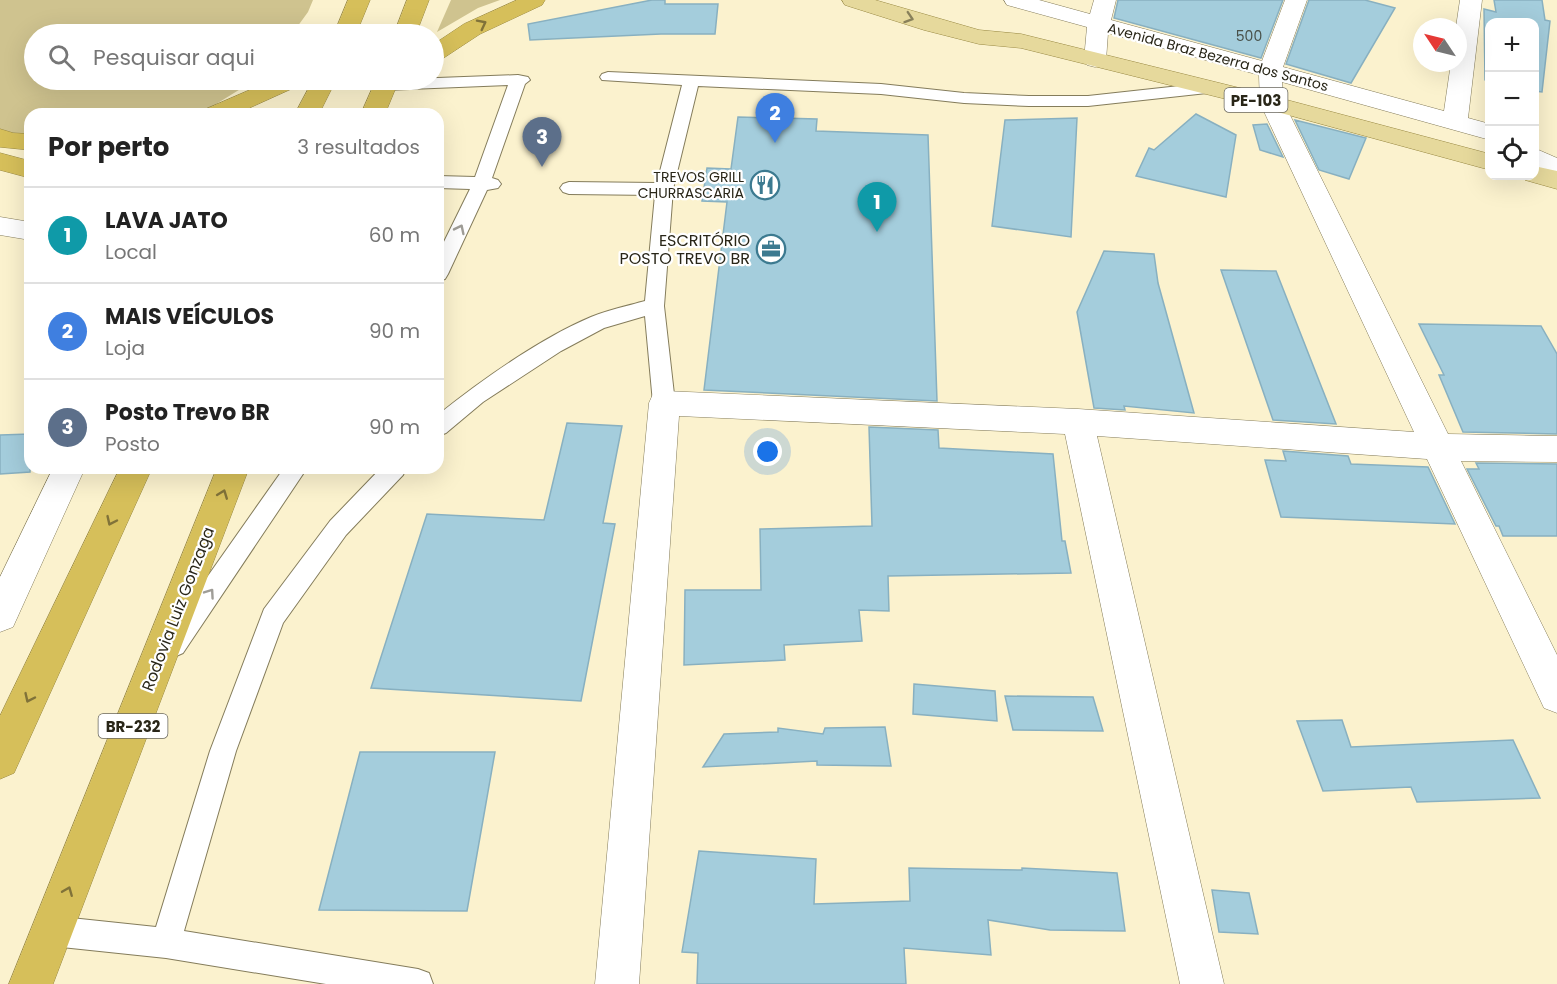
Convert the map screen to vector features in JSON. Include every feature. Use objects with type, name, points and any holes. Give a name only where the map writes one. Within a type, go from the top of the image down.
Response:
[{"type":"highway","points":[[349,24],[359,0]]},
{"type":"highway","points":[[409,24],[418,0]]},
{"type":"highway","points":[[444,47],[472,29],[534,0]]},
{"type":"highway","points":[[229,108],[269,90]]},
{"type":"highway","points":[[310,108],[319,90]]},
{"type":"highway","points":[[375,108],[383,90]]},
{"type":"highway","points":[[0,137],[9,141],[24,142]]},
{"type":"highway","points":[[0,161],[24,168]]},
{"type":"highway","points":[[0,759],[133,474]]},
{"type":"highway","name":"Rodovia Luiz Gonzaga","points":[[31,984],[231,474]]},
{"type":"main road","name":"PE-103","points":[[854,0],[932,25],[979,37],[1021,41]]},
{"type":"main road","name":"PE-103","points":[[912,0],[981,22],[1021,41]]},
{"type":"main road","name":"Avenida Braz Bezerra dos Santos","points":[[1021,41],[1485,161]]},
{"type":"main road","points":[[1539,175],[1557,180]]},
{"type":"street","name":"Avenida Braz Bezerra dos Santos","points":[[1015,0],[1098,25],[1270,70],[1485,131]]},
{"type":"street","points":[[1095,60],[1098,25],[1106,0]]},
{"type":"street","points":[[1296,0],[1270,70],[1272,104],[1557,695]]},
{"type":"street","points":[[1455,123],[1471,0]]},
{"type":"street","points":[[1539,144],[1557,148]]},
{"type":"street","points":[[1539,159],[1557,170]]},
{"type":"street","points":[[0,226],[24,230]]},
{"type":"street","points":[[617,984],[664,403],[1078,422],[1438,447],[1557,449]]},
{"type":"street","points":[[1078,422],[1202,984]]},
{"type":"street","points":[[0,615],[66,474]]},
{"type":"lane","points":[[608,77],[881,89],[964,98],[1029,101],[1088,101],[1207,88]]},
{"type":"lane","points":[[444,81],[520,80],[486,184],[444,263]]},
{"type":"lane","points":[[664,403],[654,306],[664,189],[691,81]]},
{"type":"lane","points":[[444,182],[486,184]]},
{"type":"lane","points":[[569,188],[664,189]]},
{"type":"lane","points":[[444,422],[476,396],[554,346],[598,322],[654,306]]},
{"type":"lane","points":[[153,676],[292,474]]},
{"type":"lane","points":[[166,943],[223,751],[273,617],[338,528],[389,474]]},
{"type":"lane","points":[[52,931],[166,943],[418,984]]},
{"type":"shaded area","points":[[0,0],[313,0],[299,24],[24,24],[24,90],[239,90],[210,108],[24,108],[24,135],[0,132]]},
{"type":"shaded area","points":[[451,0],[500,0],[478,8],[444,28],[444,24],[440,24]]},
{"type":"building","points":[[652,0],[665,0],[665,4],[718,4],[715,34],[530,40],[528,24]]},
{"type":"building","points":[[1118,0],[1283,0],[1261,58],[1114,18]]},
{"type":"building","points":[[1309,0],[1365,0],[1395,8],[1351,83],[1286,64]]},
{"type":"building","points":[[1494,0],[1542,0],[1545,20],[1550,21],[1542,92],[1539,92],[1539,18],[1485,18],[1485,80],[1484,9],[1496,12]]},
{"type":"building","points":[[1196,114],[1236,135],[1226,197],[1136,176],[1149,148],[1154,150]]},
{"type":"building","points":[[738,117],[817,119],[816,131],[928,135],[937,401],[704,390],[727,202],[702,201],[707,168],[731,169]]},
{"type":"building","points":[[1077,118],[1071,237],[992,226],[1005,120]]},
{"type":"building","points":[[1295,120],[1366,138],[1349,179],[1319,170]]},
{"type":"building","points":[[1267,124],[1283,157],[1260,150],[1253,125]]},
{"type":"building","points":[[1104,251],[1154,254],[1158,283],[1194,413],[1124,406],[1125,410],[1094,408],[1077,312]]},
{"type":"building","points":[[1221,270],[1276,271],[1336,424],[1273,420]]},
{"type":"building","points":[[1419,324],[1541,326],[1557,354],[1557,434],[1463,432],[1439,375],[1444,375]]},
{"type":"building","points":[[567,423],[622,426],[603,523],[615,524],[581,701],[371,688],[427,514],[544,520]]},
{"type":"building","points":[[869,427],[938,430],[939,448],[1053,454],[1062,541],[1065,541],[1071,573],[888,576],[889,611],[859,610],[862,641],[784,645],[785,660],[684,665],[685,590],[761,590],[760,529],[872,526]]},
{"type":"building","points":[[24,434],[24,472],[0,474],[0,435]]},
{"type":"building","points":[[1283,451],[1348,456],[1351,464],[1428,467],[1455,524],[1281,517],[1265,460],[1286,461]]},
{"type":"building","points":[[1476,463],[1557,464],[1557,536],[1503,536],[1467,469],[1479,469]]},
{"type":"building","points":[[914,684],[995,691],[997,721],[913,714]]},
{"type":"building","points":[[1005,696],[1093,697],[1103,731],[1013,730]]},
{"type":"building","points":[[1342,720],[1351,747],[1513,740],[1540,798],[1417,802],[1411,787],[1323,791],[1297,721]]},
{"type":"building","points":[[885,727],[891,766],[817,765],[817,761],[703,767],[724,734],[778,732],[778,728],[823,734],[825,728]]},
{"type":"building","points":[[360,752],[495,752],[467,911],[319,910]]},
{"type":"building","points":[[699,851],[816,859],[814,904],[910,901],[909,868],[1022,870],[1022,868],[1117,873],[1125,931],[1050,930],[988,920],[991,955],[904,948],[906,984],[697,984],[698,953],[682,952]]},
{"type":"building","points":[[1212,890],[1249,893],[1258,934],[1219,932]]},
{"type":"place","name":"MAIS VEÍCULOS","points":[[775,143]]},
{"type":"place","name":"Posto Trevo BR","points":[[542,167]]},
{"type":"place","name":"TREVOS GRILL CHURRASCARIA","points":[[765,185]]},
{"type":"place","name":"LAVA JATO","points":[[877,232]]},
{"type":"place","name":"ESCRITÓRIO POSTO TREVO BR","points":[[771,249]]}]
